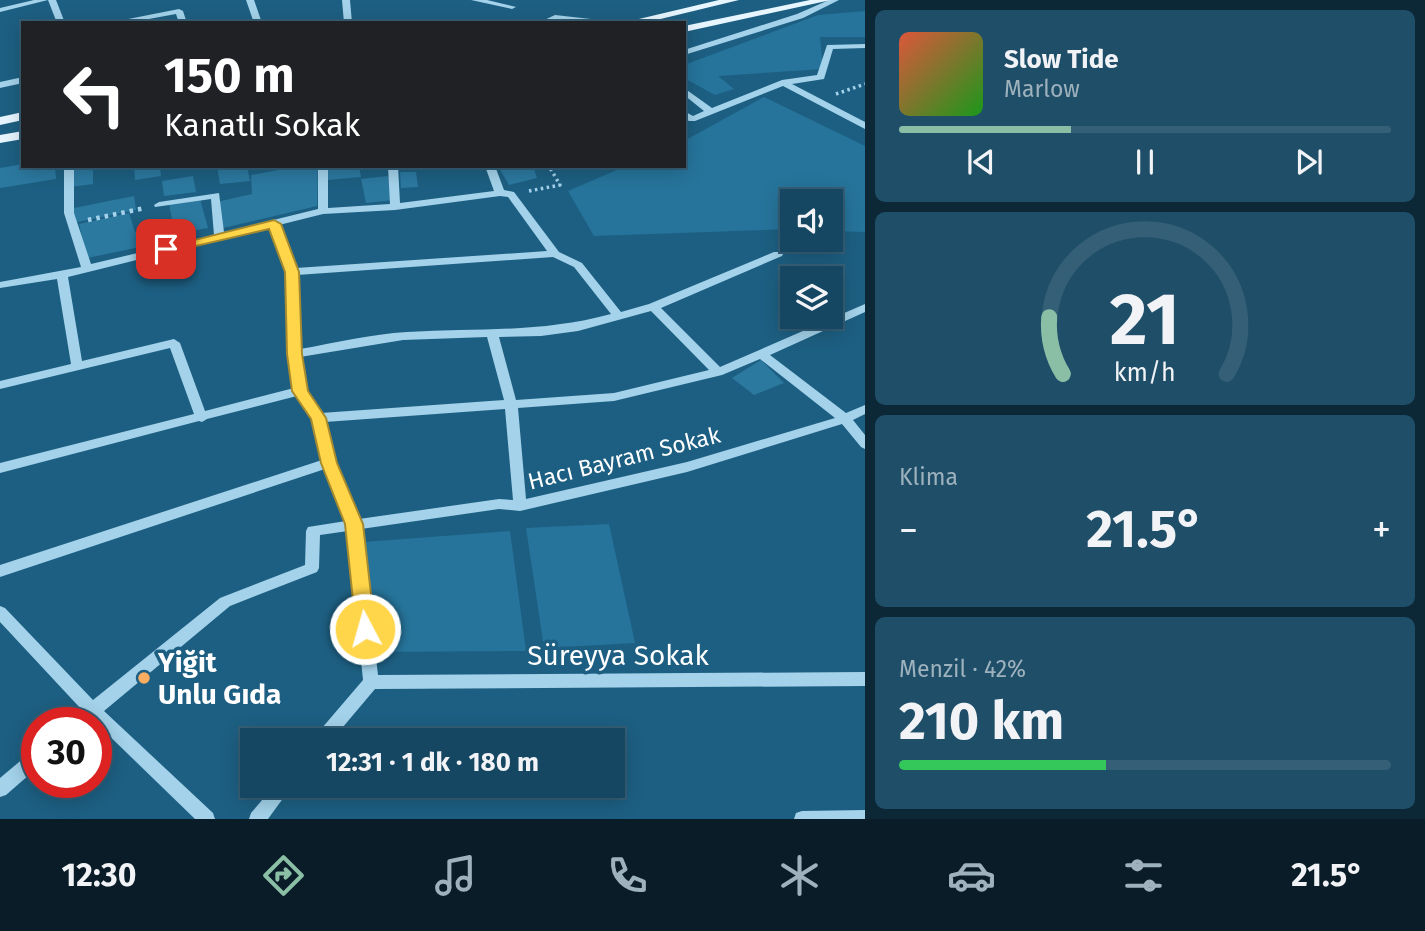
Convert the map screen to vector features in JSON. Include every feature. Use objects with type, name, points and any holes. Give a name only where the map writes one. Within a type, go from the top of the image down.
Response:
[{"type":"main road","points":[[636,21],[734,0]]},
{"type":"main road","points":[[686,29],[826,0]]},
{"type":"main road","points":[[0,121],[21,116]]},
{"type":"main road","points":[[0,139],[21,135]]},
{"type":"street","points":[[0,10],[44,0]]},
{"type":"street","points":[[52,0],[60,21]]},
{"type":"street","points":[[250,0],[257,21]]},
{"type":"street","points":[[346,0],[348,21]]},
{"type":"street","points":[[475,0],[512,7]]},
{"type":"street","points":[[686,51],[800,16],[835,0]]},
{"type":"street","points":[[122,21],[179,10],[182,21]]},
{"type":"street","points":[[546,21],[555,17],[591,21]]},
{"type":"street","points":[[686,115],[692,119],[785,82],[821,77],[830,47],[865,46]]},
{"type":"street","points":[[0,85],[21,80]]},
{"type":"street","points":[[785,82],[865,126]]},
{"type":"street","points":[[686,93],[711,112]]},
{"type":"street","points":[[69,168],[69,212],[87,268]]},
{"type":"street","points":[[323,168],[323,211]]},
{"type":"street","points":[[393,168],[395,207]]},
{"type":"street","points":[[491,168],[505,193],[555,254],[578,265],[619,317]]},
{"type":"street","points":[[0,285],[62,275],[323,211],[395,207],[505,193]]},
{"type":"street","points":[[159,205],[216,195],[219,235]]},
{"type":"street","points":[[274,224],[292,272],[294,354],[300,391],[318,418],[329,463],[354,524],[371,682],[332,728]]},
{"type":"street","points":[[292,272],[555,254]]},
{"type":"street","points":[[294,354],[402,336],[541,332],[619,317],[653,307],[778,254]]},
{"type":"street","points":[[62,275],[77,367]]},
{"type":"street","points":[[653,307],[718,372]]},
{"type":"street","points":[[318,418],[614,397],[718,372],[865,308]]},
{"type":"street","points":[[492,334],[511,403],[520,506]]},
{"type":"street","points":[[0,385],[174,343],[202,418]]},
{"type":"street","points":[[761,354],[845,419],[865,444]]},
{"type":"street","points":[[0,468],[300,391]]},
{"type":"street","name":"Hacı Bayram Sokak","points":[[96,707],[225,602],[312,568],[313,531],[499,504],[520,506],[687,467],[845,419],[865,409]]},
{"type":"street","points":[[0,571],[329,463]]},
{"type":"street","points":[[0,612],[89,707]]},
{"type":"street","name":"Süreyya Sokak","points":[[371,682],[865,679]]},
{"type":"street","points":[[112,729],[207,819]]},
{"type":"street","points":[[0,789],[21,771]]},
{"type":"street","points":[[257,819],[274,798]]},
{"type":"street","points":[[802,819],[856,818]]},
{"type":"path","points":[[818,100],[865,84]]},
{"type":"path","points":[[505,193],[560,186],[550,168]]},
{"type":"path","points":[[73,223],[159,205]]},
{"type":"shaded area","points":[[865,11],[865,37],[820,37],[823,69],[718,76],[734,89],[715,95],[686,79],[686,64],[818,15]]},
{"type":"shaded area","points":[[764,97],[865,146],[865,232],[843,231],[843,189],[780,189],[780,229],[594,236],[568,191],[621,168],[686,168],[686,140]]},
{"type":"shaded area","points":[[609,524],[635,643],[544,648],[526,528]]},
{"type":"shaded area","points":[[510,531],[526,651],[378,652],[364,542]]},
{"type":"building","points":[[21,164],[21,168],[55,168],[56,179],[0,188],[0,168]]},
{"type":"building","points":[[69,168],[93,168],[93,184],[69,187]]},
{"type":"building","points":[[134,168],[160,168],[161,176],[135,180]]},
{"type":"building","points":[[217,168],[247,168],[250,181],[220,184]]},
{"type":"building","points":[[318,168],[317,206],[223,228],[217,202],[252,194],[251,175],[278,170]]},
{"type":"building","points":[[327,168],[359,168],[361,177],[328,180]]},
{"type":"building","points":[[499,168],[534,168],[537,178],[509,185]]},
{"type":"building","points":[[400,172],[416,172],[418,187],[401,188]]},
{"type":"building","points":[[193,176],[196,192],[164,196],[162,181]]},
{"type":"building","points":[[388,176],[394,200],[366,203],[361,179]]},
{"type":"building","points":[[134,196],[136,210],[73,223],[69,209]]},
{"type":"building","points":[[200,199],[208,228],[175,234],[169,204]]},
{"type":"building","points":[[129,213],[135,232],[140,229],[145,246],[87,258],[79,224]]},
{"type":"building","points":[[761,360],[784,383],[754,395],[732,378]]},
{"type":"place","name":"Yiğit Unlu Gıda","points":[[144,678]]},
{"type":"route","points":[[166,249],[274,224],[292,272],[294,354],[300,391],[318,418],[329,463],[354,524],[365,629]]}]
